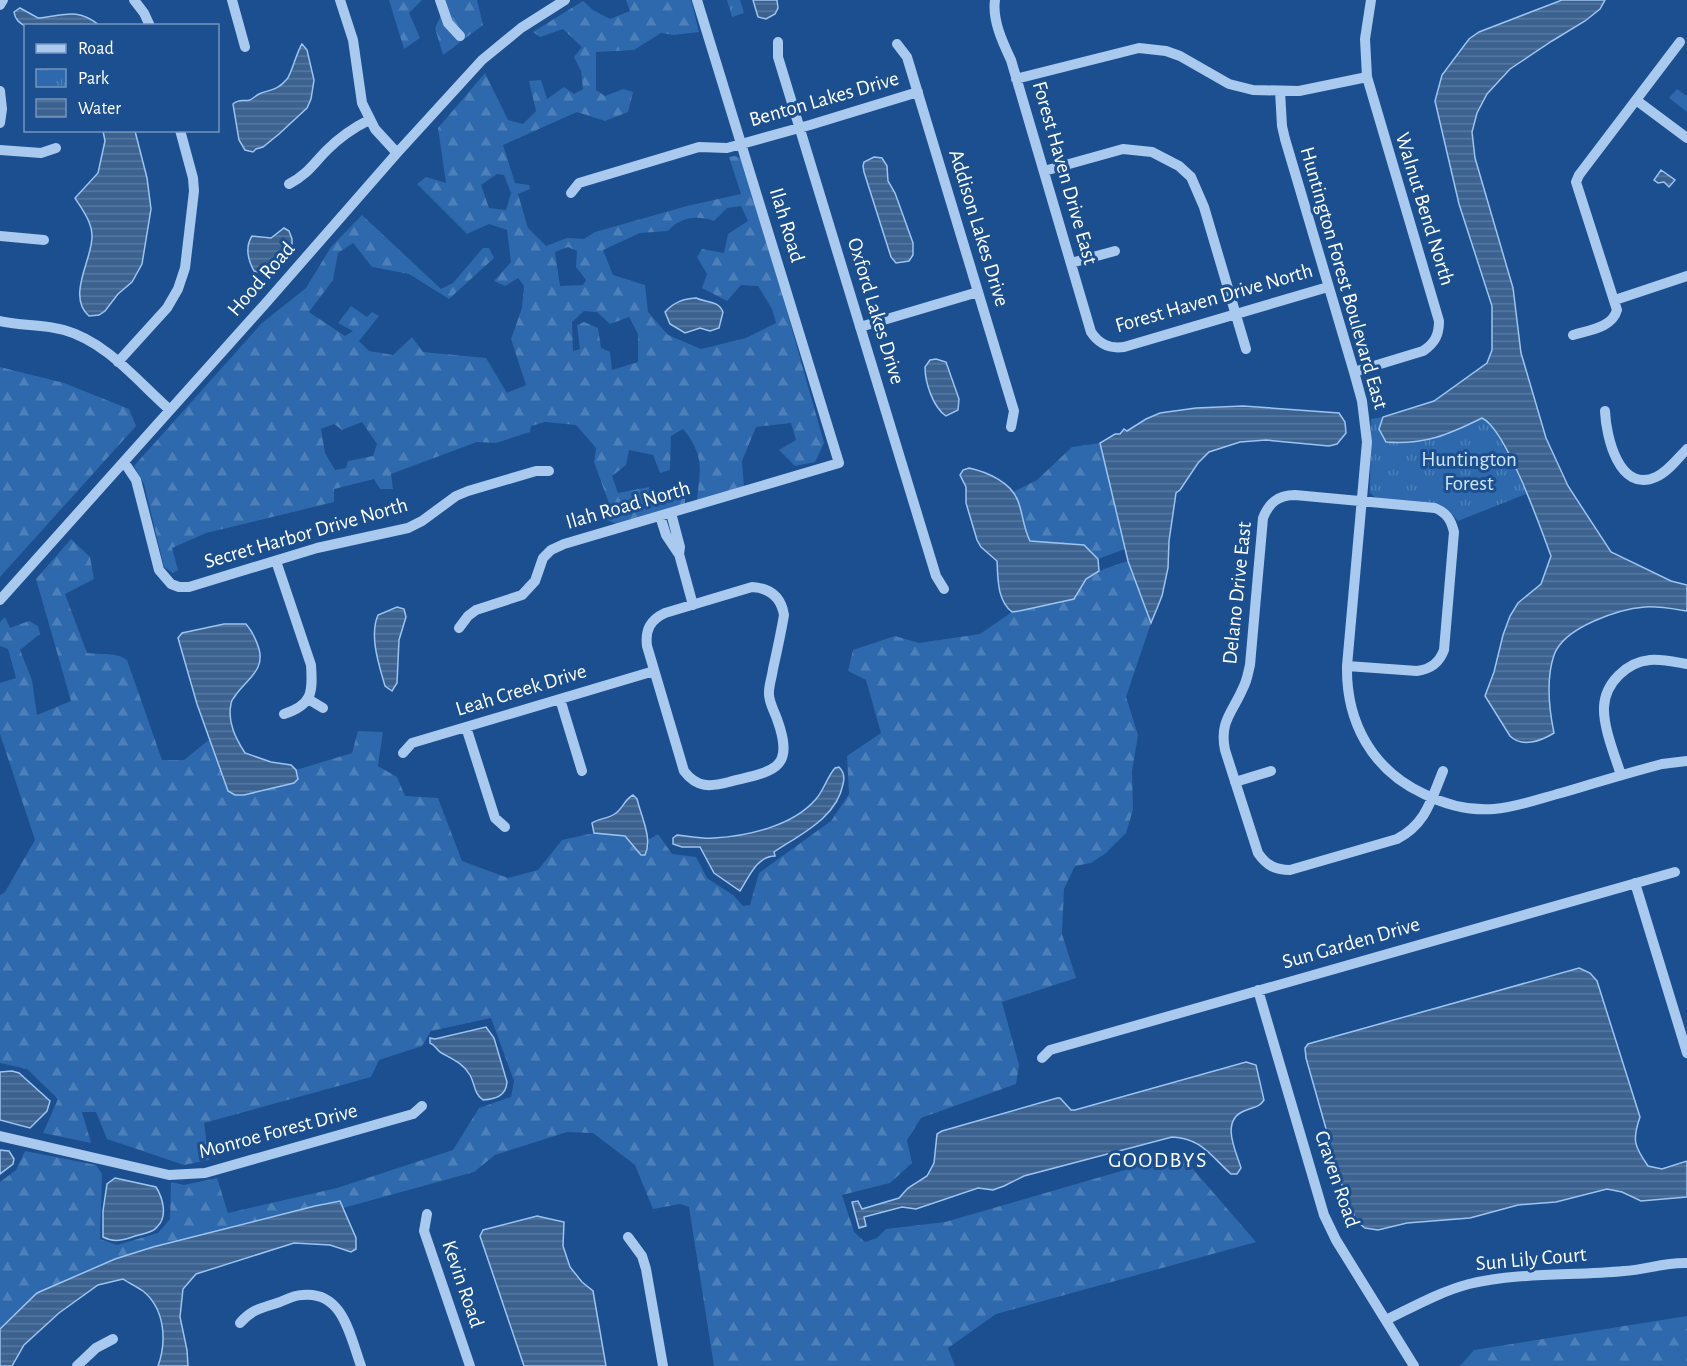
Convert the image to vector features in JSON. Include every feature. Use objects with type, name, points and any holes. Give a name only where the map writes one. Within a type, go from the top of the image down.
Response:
[{"type":"street","points":[[0,4],[3,0]]},
{"type":"street","points":[[134,0],[144,12],[149,24]]},
{"type":"street","points":[[232,0],[245,47]]},
{"type":"street","points":[[340,0],[353,40],[362,103],[369,120],[397,153]]},
{"type":"street","points":[[440,0],[448,24],[460,36]]},
{"type":"street","name":"Hood Road","points":[[0,600],[482,60],[521,28],[565,0]]},
{"type":"street","name":"Ilah Road","points":[[698,0],[839,463]]},
{"type":"street","name":"Walnut Bend North","points":[[1354,372],[1423,351],[1431,346],[1439,331],[1439,321],[1367,76],[1365,39],[1371,0]]},
{"type":"street","name":"Forest Haven Drive East","points":[[995,1],[995,13],[1003,44],[1016,79],[1091,332],[1099,342],[1110,347]]},
{"type":"street","name":"Oxford Lakes Drive","points":[[778,42],[778,57],[860,327],[936,576],[944,588]]},
{"type":"street","points":[[1573,335],[1608,324],[1617,309],[1576,182],[1680,42]]},
{"type":"street","name":"Addison Lakes Drive","points":[[897,44],[908,57],[1014,411],[1011,427]]},
{"type":"street","points":[[1016,79],[1128,50],[1152,48],[1180,56],[1229,84],[1253,90],[1280,91],[1316,88],[1367,76]]},
{"type":"street","points":[[0,90],[2,110],[0,123]]},
{"type":"street","name":"Huntington Forest Boulevard East","points":[[1280,91],[1285,139],[1354,372],[1366,428],[1346,686],[1356,724],[1371,752],[1398,780],[1432,798],[1461,807],[1477,809],[1506,807],[1662,764],[1687,761]]},
{"type":"street","name":"Benton Lakes Drive","points":[[572,193],[579,183],[699,147],[727,148],[918,92]]},
{"type":"street","points":[[1636,100],[1687,138]]},
{"type":"street","points":[[289,184],[302,177],[338,140],[369,120]]},
{"type":"street","points":[[118,362],[171,303],[183,277],[194,191],[180,132]]},
{"type":"street","points":[[0,150],[41,153],[56,148]]},
{"type":"street","points":[[1044,171],[1123,149],[1152,152],[1179,166],[1191,177],[1201,199],[1246,349]]},
{"type":"street","points":[[0,236],[44,240]]},
{"type":"street","points":[[1071,263],[1115,251]]},
{"type":"street","points":[[1615,300],[1687,276]]},
{"type":"street","name":"Forest Haven Drive North","points":[[1110,347],[1124,347],[1328,287]]},
{"type":"street","points":[[860,327],[978,292]]},
{"type":"street","points":[[0,321],[48,326],[76,334],[98,345],[170,410]]},
{"type":"street","points":[[1605,411],[1606,429],[1620,466],[1632,477],[1646,480],[1657,477],[1687,449]]},
{"type":"street","name":"Secret Harbor Drive North","points":[[124,462],[136,480],[159,570],[171,584],[179,587],[317,548],[408,528],[422,521],[456,496],[468,491],[536,471],[549,471]]},
{"type":"street","name":"Ilah Road North","points":[[459,628],[468,616],[477,610],[522,595],[535,581],[538,567],[551,550],[564,544],[839,463]]},
{"type":"street","name":"Delano Drive East","points":[[1362,501],[1286,495],[1272,502],[1267,508],[1263,518],[1250,665],[1245,686],[1224,724],[1223,742],[1258,853],[1274,868],[1290,870],[1397,839],[1417,826],[1432,798]]},
{"type":"street","points":[[1347,666],[1426,670],[1435,665],[1444,650],[1454,532],[1452,523],[1442,511],[1435,508],[1362,501]]},
{"type":"street","points":[[666,515],[666,535],[679,554],[693,605]]},
{"type":"street","points":[[276,561],[311,665],[312,681],[308,699],[301,709],[284,714]]},
{"type":"street","points":[[752,587],[772,592],[783,606],[784,615],[769,692],[784,738],[785,748],[782,759],[768,772],[706,786],[690,779],[684,771],[654,671],[647,646],[647,629],[657,617],[752,587]]},
{"type":"street","points":[[1621,776],[1605,719],[1604,706],[1609,689],[1623,671],[1641,662],[1659,660],[1687,664]]},
{"type":"street","name":"Leah Creek Drive","points":[[403,753],[412,743],[654,671]]},
{"type":"street","points":[[308,699],[322,708]]},
{"type":"street","points":[[560,699],[582,771]]},
{"type":"street","points":[[466,727],[495,818],[505,827]]},
{"type":"street","points":[[1235,782],[1271,771]]},
{"type":"street","points":[[1432,798],[1443,771]]},
{"type":"street","name":"Sun Garden Drive","points":[[1042,1058],[1050,1050],[1675,872]]},
{"type":"street","points":[[1635,883],[1687,1053]]},
{"type":"street","name":"Craven Road","points":[[1258,990],[1324,1215],[1336,1240],[1414,1366]]},
{"type":"street","name":"Monroe Forest Drive","points":[[0,1136],[169,1175],[189,1175],[205,1173],[413,1114],[422,1106]]},
{"type":"street","name":"Kevin Road","points":[[427,1214],[424,1231],[470,1366]]},
{"type":"street","points":[[628,1237],[642,1256],[646,1269],[663,1366]]},
{"type":"street","name":"Sun Lily Court","points":[[1386,1320],[1432,1297],[1468,1284],[1495,1279],[1626,1271],[1675,1262],[1687,1263]]},
{"type":"street","points":[[240,1323],[250,1312],[301,1294],[324,1297],[332,1302],[344,1317],[361,1366]]},
{"type":"street","points":[[77,1366],[96,1348],[113,1339]]},
{"type":"green space","points":[[389,0],[422,0],[409,13],[420,38],[404,49]]},
{"type":"green space","points":[[443,0],[477,0],[483,25],[443,55],[435,28],[447,3]]},
{"type":"green space","points":[[626,0],[691,0],[699,32],[674,35],[661,33],[634,50],[596,52],[596,90],[605,96],[623,89],[633,92],[628,112],[605,121],[577,112],[503,145],[515,183],[529,185],[530,189],[518,194],[528,228],[546,246],[567,238],[584,239],[595,232],[687,206],[741,194],[729,157],[744,159],[824,443],[815,462],[795,466],[779,450],[796,440],[791,423],[756,427],[742,461],[744,487],[697,501],[700,471],[698,455],[683,429],[671,436],[670,470],[660,473],[653,455],[629,450],[626,465],[612,476],[618,493],[649,487],[651,495],[678,490],[685,494],[685,506],[617,524],[605,519],[610,506],[594,462],[596,448],[576,425],[545,422],[531,426],[530,432],[496,443],[477,442],[391,474],[393,489],[380,489],[374,479],[334,489],[334,502],[206,533],[172,548],[178,570],[173,573],[164,567],[144,484],[134,466],[262,323],[306,288],[331,247],[362,215],[441,289],[453,283],[483,248],[489,248],[494,258],[449,299],[409,274],[372,267],[353,243],[338,253],[333,280],[309,312],[345,336],[353,331],[338,323],[351,306],[367,317],[372,312],[379,316],[359,341],[369,351],[393,355],[412,337],[423,352],[486,358],[507,393],[526,385],[511,339],[522,308],[524,286],[518,278],[505,286],[494,281],[511,262],[507,230],[489,224],[467,234],[417,184],[426,177],[446,183],[438,128],[485,73],[508,120],[523,124],[536,111],[529,81],[541,80],[547,99],[564,87],[574,94],[583,89],[581,71],[574,57],[582,47],[563,29],[540,37],[533,32],[583,1],[593,10],[610,19],[630,11]],"holes":[[[497,174],[504,175],[511,193],[506,210],[489,208],[481,185]],[[741,206],[748,221],[728,234],[724,253],[702,249],[697,257],[707,274],[702,288],[727,301],[741,285],[758,286],[772,309],[776,323],[746,338],[701,349],[668,335],[648,312],[645,285],[613,275],[603,250],[640,233],[668,231],[689,218],[714,221],[727,208]],[[568,247],[577,251],[576,267],[586,280],[583,285],[560,286],[555,252]],[[584,311],[597,312],[610,324],[629,317],[638,334],[638,362],[612,370],[610,352],[601,348],[598,328],[584,322],[577,325],[580,349],[573,351],[572,322]],[[362,422],[377,444],[373,456],[348,461],[346,468],[335,470],[325,453],[321,429],[334,424],[342,430]]]},
{"type":"green space","points":[[727,0],[740,0],[744,13],[732,17]]},
{"type":"green space","points":[[1677,89],[1687,96],[1687,112],[1669,98]]},
{"type":"green space","points":[[0,367],[64,383],[129,409],[136,426],[0,577]]},
{"type":"green space","name":"Huntington Forest","points":[[1383,417],[1379,429],[1408,443],[1447,435],[1482,418],[1489,421],[1516,469],[1526,494],[1458,521],[1448,510],[1375,497],[1370,493],[1371,419]]},
{"type":"green space","points":[[1100,443],[1125,549],[1098,559],[1084,545],[1030,541],[1013,492],[1037,480],[1072,447]]},
{"type":"green space","points":[[71,539],[90,557],[94,579],[65,594],[87,653],[113,655],[127,660],[162,760],[184,760],[210,739],[228,791],[256,790],[272,787],[298,775],[296,770],[352,753],[358,731],[383,732],[378,766],[397,777],[405,796],[438,798],[462,861],[508,878],[538,870],[562,840],[594,833],[625,836],[649,847],[648,840],[658,834],[672,854],[696,857],[707,878],[733,895],[743,906],[750,905],[759,873],[831,821],[849,794],[847,756],[881,733],[866,680],[848,671],[853,650],[895,636],[919,643],[980,634],[1012,612],[1074,599],[1090,577],[1128,561],[1151,623],[1126,697],[1138,735],[1132,771],[1133,810],[1126,833],[1106,853],[1091,863],[1075,866],[1064,889],[1062,934],[1076,978],[1002,1002],[1019,1065],[1016,1084],[921,1118],[907,1140],[912,1163],[890,1183],[842,1195],[854,1232],[865,1242],[877,1238],[886,1229],[945,1222],[1180,1154],[1256,1242],[996,1314],[948,1348],[955,1366],[714,1366],[689,1207],[680,1204],[653,1209],[635,1165],[593,1133],[567,1132],[495,1155],[474,1172],[343,1208],[339,1201],[153,1247],[37,1293],[0,1329],[0,1182],[16,1170],[25,1151],[96,1165],[102,1174],[100,1239],[117,1245],[158,1233],[170,1219],[171,1182],[184,1185],[217,1178],[228,1213],[337,1188],[453,1150],[479,1108],[511,1097],[514,1081],[491,1018],[431,1031],[422,1046],[379,1060],[371,1077],[204,1123],[209,1160],[184,1165],[107,1139],[96,1112],[82,1112],[91,1143],[43,1133],[58,1099],[27,1069],[0,1063],[0,895],[5,892],[35,840],[0,734],[0,683],[16,678],[8,649],[0,646],[0,622],[5,617],[10,628],[29,621],[38,626],[40,634],[20,650],[32,680],[37,715],[71,701],[36,579]]},
{"type":"green space","points":[[1687,1316],[1687,1366],[1460,1366],[1474,1350]]},
{"type":"water","points":[[753,0],[777,0],[778,8],[775,14],[766,19],[758,17]]},
{"type":"water","points":[[1562,0],[1605,0],[1600,9],[1585,21],[1510,69],[1487,94],[1477,113],[1472,132],[1475,158],[1513,288],[1521,353],[1546,438],[1568,486],[1611,552],[1671,581],[1687,585],[1687,611],[1655,607],[1634,608],[1594,621],[1569,636],[1560,645],[1551,664],[1549,684],[1554,733],[1538,741],[1520,742],[1510,736],[1485,696],[1510,616],[1518,603],[1541,584],[1551,556],[1522,481],[1502,440],[1482,418],[1436,438],[1412,442],[1386,442],[1379,429],[1383,417],[1434,401],[1487,363],[1492,350],[1492,306],[1459,204],[1435,101],[1442,75],[1469,39],[1479,32]]},
{"type":"water","points":[[20,8],[38,18],[76,14],[98,24],[24,25],[18,21],[14,12]]},
{"type":"water","points":[[302,44],[307,50],[314,80],[307,108],[263,147],[253,152],[245,150],[239,140],[233,104],[250,100],[283,83],[289,77]]},
{"type":"water","points":[[103,132],[135,132],[147,178],[151,209],[142,264],[132,282],[118,294],[105,311],[99,315],[89,316],[83,308],[80,288],[91,245],[92,231],[75,198],[98,173],[105,141]]},
{"type":"water","points":[[874,157],[882,158],[887,166],[888,181],[895,193],[913,243],[913,255],[909,261],[896,263],[891,257],[864,172],[864,162]]},
{"type":"water","points":[[1661,170],[1675,180],[1669,187],[1664,182],[1658,183],[1654,180]]},
{"type":"water","points":[[284,228],[289,231],[292,244],[269,270],[262,273],[254,271],[248,253],[252,236],[271,238]]},
{"type":"water","points":[[696,298],[721,308],[723,312],[719,328],[710,331],[700,328],[685,333],[670,324],[665,312],[668,309],[679,302]]},
{"type":"water","points":[[930,360],[946,362],[959,399],[958,410],[946,416],[937,407],[926,380],[925,367]]},
{"type":"water","points":[[1243,406],[1339,413],[1345,422],[1346,433],[1337,444],[1329,446],[1266,440],[1240,442],[1209,452],[1176,493],[1169,541],[1168,568],[1162,596],[1151,623],[1128,561],[1100,443],[1160,413],[1196,408]]},
{"type":"water","points":[[969,468],[991,475],[1010,488],[1018,501],[1030,541],[1084,545],[1098,559],[1099,571],[1086,579],[1074,599],[1012,612],[1007,607],[999,589],[997,561],[981,547],[977,540],[966,503],[966,487],[960,475],[963,470]]},
{"type":"water","points":[[397,607],[404,609],[406,617],[399,640],[397,683],[392,691],[385,686],[374,632],[378,615]]},
{"type":"water","points":[[224,624],[246,624],[255,639],[260,656],[254,674],[232,701],[230,717],[236,736],[245,753],[271,762],[291,765],[296,770],[298,779],[294,783],[244,795],[235,795],[228,791],[197,704],[178,638],[182,633]]},
{"type":"water","points":[[839,767],[844,781],[833,807],[816,824],[774,852],[775,856],[758,863],[740,891],[714,873],[700,847],[682,847],[673,844],[673,838],[677,835],[705,838],[727,837],[755,832],[783,823],[816,799],[832,772]]},
{"type":"water","points":[[633,795],[637,799],[646,827],[648,842],[645,855],[641,855],[625,836],[594,833],[592,823],[613,815]]},
{"type":"water","points":[[1579,968],[1590,973],[1597,981],[1640,1117],[1635,1137],[1637,1148],[1648,1166],[1662,1169],[1687,1161],[1687,1197],[1641,1201],[1622,1192],[1607,1189],[1556,1202],[1518,1205],[1470,1218],[1407,1223],[1378,1230],[1365,1228],[1355,1220],[1353,1210],[1347,1203],[1306,1058],[1305,1048],[1308,1044]]},
{"type":"water","points":[[486,1027],[494,1038],[507,1082],[505,1091],[500,1096],[483,1100],[478,1095],[472,1078],[464,1067],[439,1051],[430,1043],[430,1038],[435,1039]]},
{"type":"water","points":[[1246,1062],[1256,1065],[1264,1100],[1258,1106],[1244,1111],[1233,1122],[1231,1129],[1233,1145],[1241,1168],[1237,1174],[1231,1174],[1198,1144],[1172,1137],[1024,1176],[993,1190],[978,1188],[916,1209],[902,1207],[864,1217],[866,1226],[859,1228],[852,1202],[858,1201],[862,1209],[899,1198],[908,1188],[927,1176],[934,1163],[937,1134],[942,1131],[1057,1098],[1060,1098],[1071,1110],[1075,1110]]},
{"type":"water","points":[[0,1072],[19,1073],[50,1101],[47,1111],[30,1128],[0,1120]]},
{"type":"water","points":[[0,1150],[9,1151],[14,1159],[13,1164],[0,1174]]},
{"type":"water","points":[[115,1178],[156,1187],[161,1196],[163,1213],[155,1229],[123,1240],[103,1237],[103,1211],[107,1184]]},
{"type":"water","points":[[340,1201],[356,1238],[356,1249],[351,1252],[330,1245],[294,1243],[196,1274],[183,1289],[180,1317],[188,1366],[158,1366],[163,1346],[160,1316],[150,1298],[143,1291],[123,1279],[98,1285],[59,1313],[24,1345],[12,1366],[0,1366],[0,1329],[37,1293],[115,1259],[153,1247]]},
{"type":"water","points":[[537,1216],[564,1222],[563,1246],[570,1267],[593,1291],[606,1366],[524,1366],[480,1236],[483,1230]]},
{"type":"district","name":"GOODBYS","points":[[1158,1160]]}]
